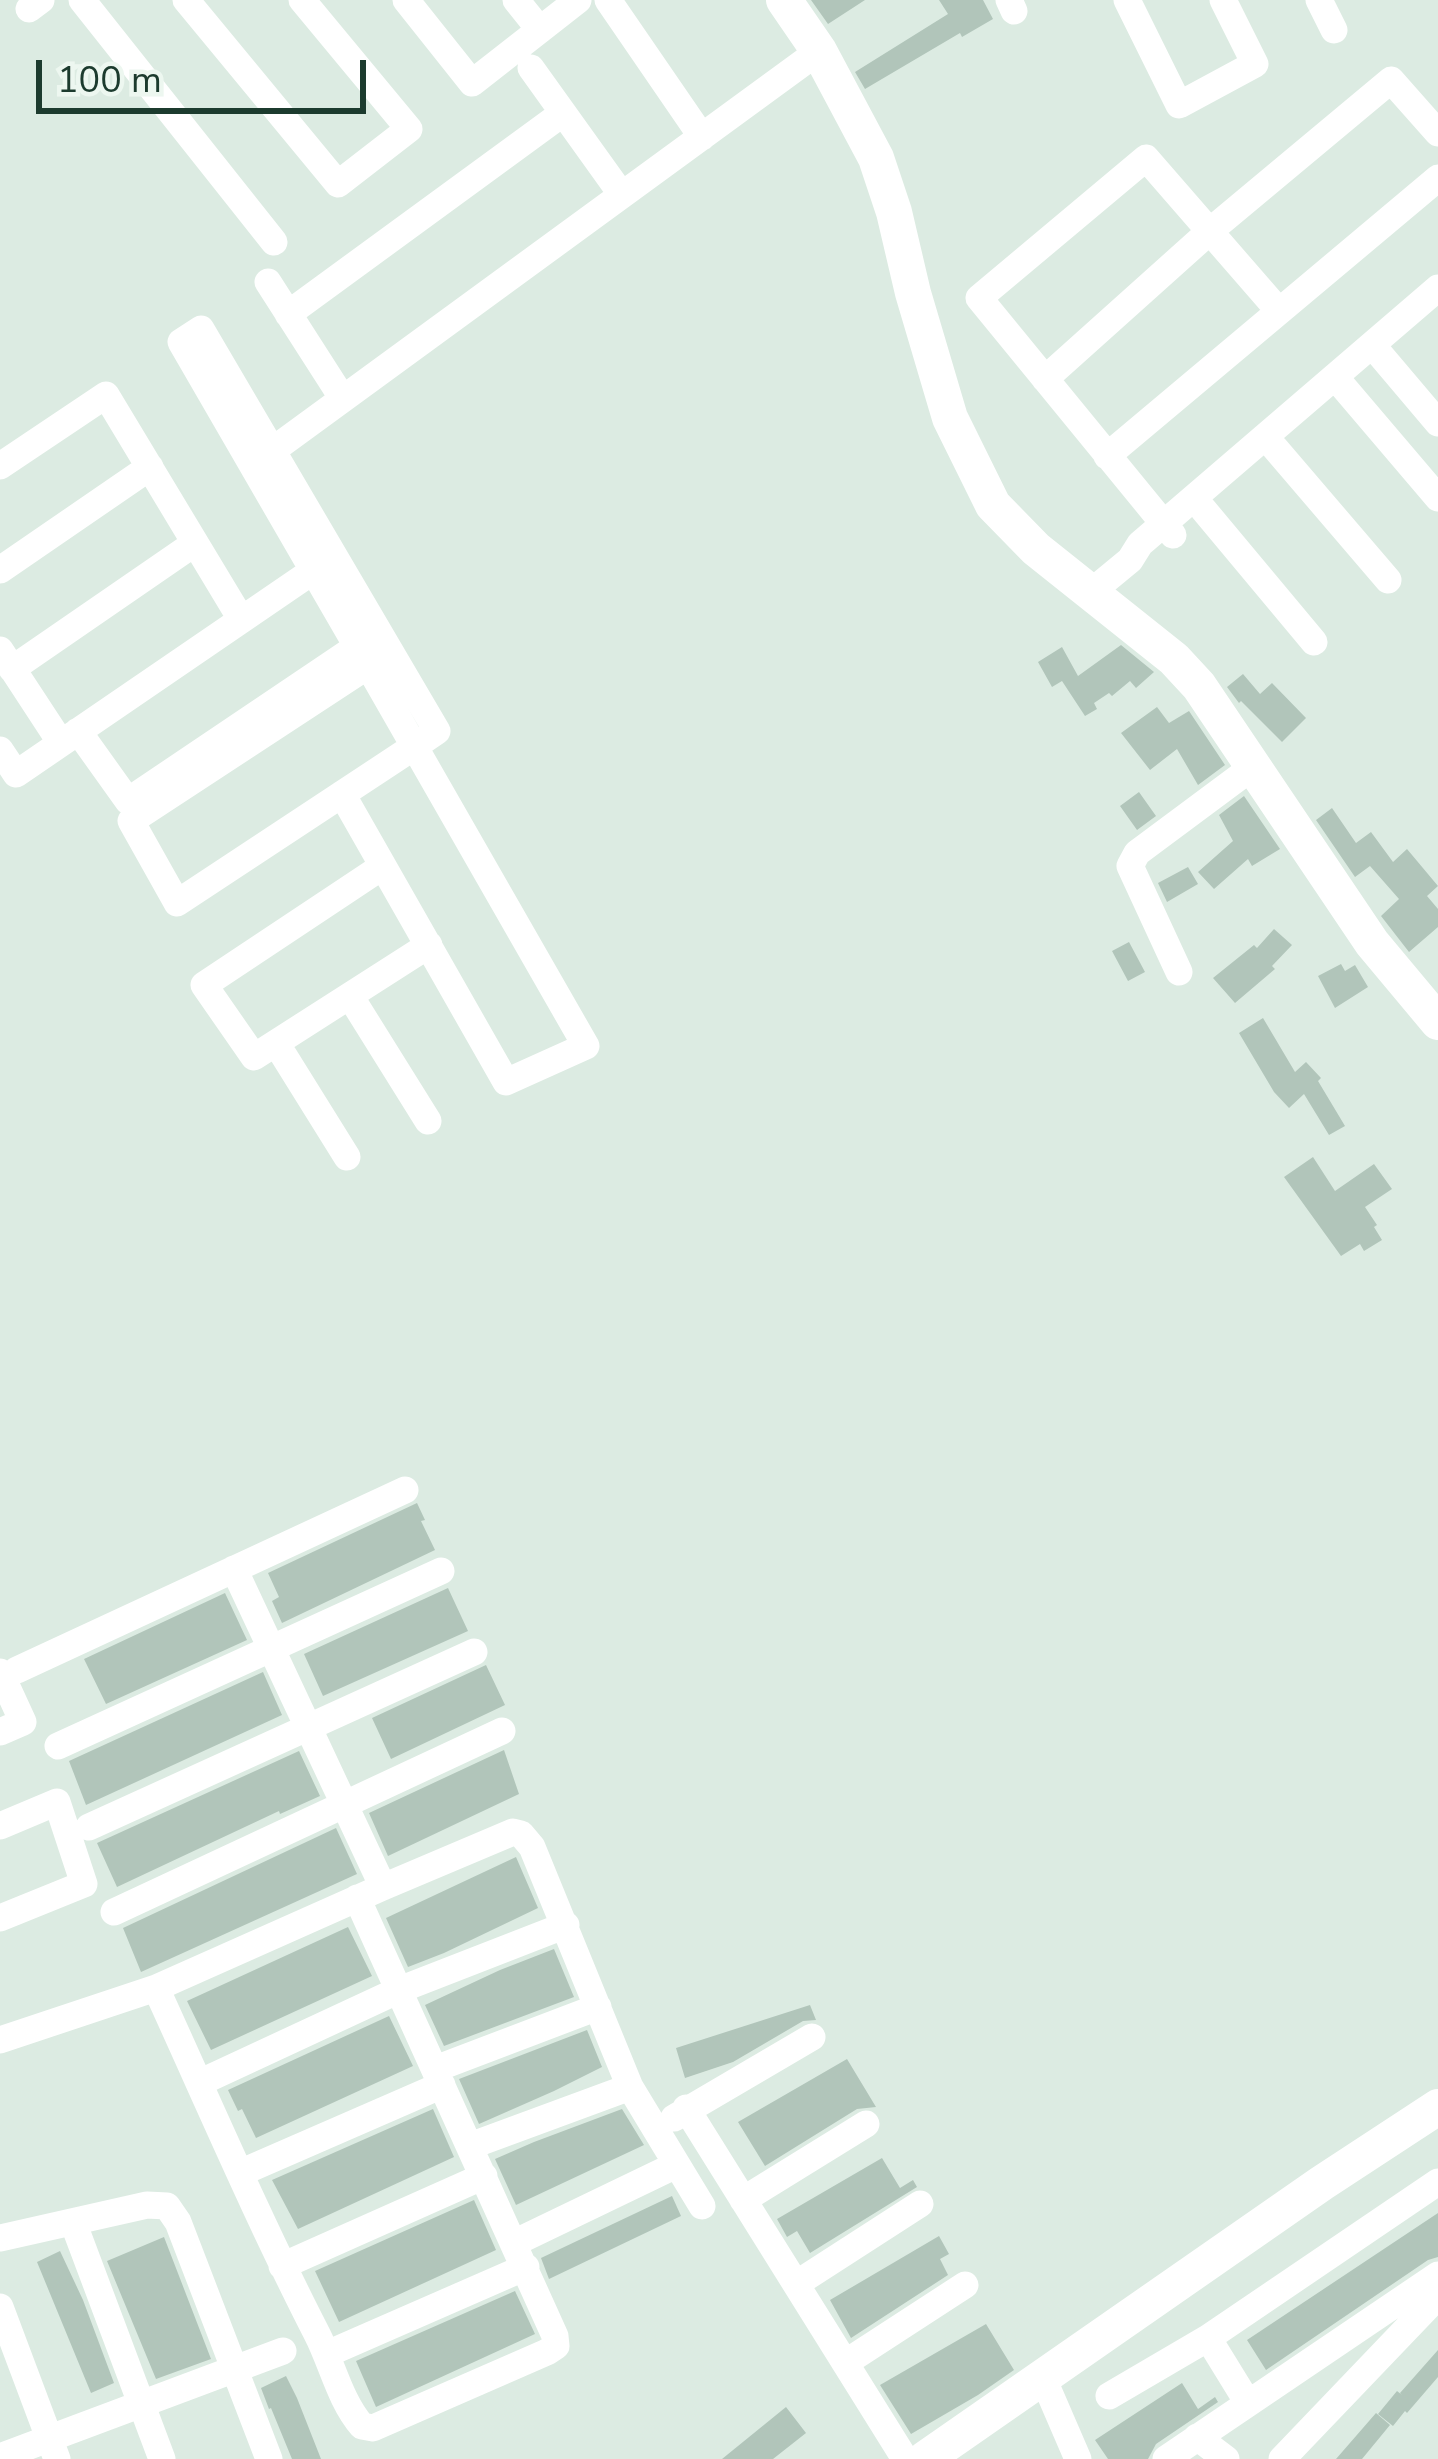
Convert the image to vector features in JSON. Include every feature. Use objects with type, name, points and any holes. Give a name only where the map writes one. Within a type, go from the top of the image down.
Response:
[{"type":"street","points":[[82,0],[274,242]]},
{"type":"street","points":[[186,0],[338,184],[409,129],[302,0]]},
{"type":"street","points":[[406,0],[472,82],[578,0]]},
{"type":"street","points":[[516,0],[540,30]]},
{"type":"street","points":[[608,0],[702,136]]},
{"type":"street","points":[[784,0],[819,50],[875,158],[950,418],[993,505],[1036,549],[1174,659],[1199,686],[1372,943],[1438,1022]]},
{"type":"street","points":[[1126,0],[1179,105],[1256,64],[1223,0]]},
{"type":"street","points":[[1319,0],[1334,30]]},
{"type":"street","points":[[273,450],[819,50]]},
{"type":"street","points":[[531,68],[622,195]]},
{"type":"street","points":[[1045,379],[1210,231],[1391,80],[1438,133]]},
{"type":"street","points":[[288,314],[563,112]]},
{"type":"street","points":[[1168,530],[979,298],[1146,158],[1279,310]]},
{"type":"street","points":[[1108,456],[1438,178]]},
{"type":"street","points":[[268,282],[343,399]]},
{"type":"street","points":[[1377,351],[1438,288]]},
{"type":"street","points":[[1090,593],[1130,560],[1148,555],[1168,530],[1340,382],[1438,309]]},
{"type":"street","points":[[324,563],[181,343],[201,329],[273,450],[369,648],[437,731],[178,903],[131,821],[369,648]]},
{"type":"street","points":[[1377,351],[1438,423]]},
{"type":"street","points":[[1168,530],[1203,509],[1275,448],[1340,382]]},
{"type":"street","points":[[1340,382],[1438,497]]},
{"type":"street","points":[[0,466],[106,394],[241,620]]},
{"type":"street","points":[[1275,448],[1388,580]]},
{"type":"street","points":[[0,570],[150,467]]},
{"type":"street","points":[[1203,509],[1314,642]]},
{"type":"street","points":[[195,543],[6,659],[128,801],[369,648]]},
{"type":"street","points":[[0,750],[16,774],[324,563]]},
{"type":"street","points":[[342,794],[506,1082],[586,1046],[416,746]]},
{"type":"street","points":[[1179,972],[1132,875],[1132,859],[1254,766]]},
{"type":"street","points":[[383,866],[204,985],[254,1058],[429,946]]},
{"type":"street","points":[[350,996],[428,1121]]},
{"type":"street","points":[[276,1043],[347,1157]]},
{"type":"street","points":[[0,1732],[23,1723],[9,1671],[405,1490]]},
{"type":"street","points":[[156,1988],[282,2266],[362,2426],[373,2428],[556,2346],[556,2336],[399,1990],[344,1805],[234,1569]]},
{"type":"street","points":[[58,1745],[441,1571]]},
{"type":"street","points":[[89,1827],[474,1652]]},
{"type":"street","points":[[114,1912],[502,1731]]},
{"type":"street","points":[[0,1826],[57,1802],[84,1884],[0,1918]]},
{"type":"street","points":[[0,2040],[156,1988],[513,1832],[532,1847],[630,2087],[702,2206]]},
{"type":"street","points":[[199,2083],[399,1990],[566,1925]]},
{"type":"street","points":[[240,2173],[438,2077],[598,2007]]},
{"type":"street","points":[[657,2131],[686,2108],[812,2037]]},
{"type":"street","points":[[470,2146],[630,2087]]},
{"type":"street","points":[[926,2459],[1322,2182],[1438,2107]]},
{"type":"street","points":[[686,2108],[904,2459]]},
{"type":"street","points":[[743,2200],[866,2124]]},
{"type":"street","points":[[327,2354],[520,2255],[676,2164]]},
{"type":"street","points":[[282,2266],[484,2176]]},
{"type":"street","points":[[1109,2396],[1208,2338],[1438,2182]]},
{"type":"street","points":[[0,2238],[147,2205],[159,2204],[173,2212],[269,2459]]},
{"type":"street","points":[[796,2284],[920,2204]]},
{"type":"street","points":[[74,2222],[162,2459]]},
{"type":"street","points":[[1166,2459],[1438,2275]]},
{"type":"street","points":[[845,2363],[965,2284]]},
{"type":"street","points":[[1282,2459],[1438,2296]]},
{"type":"street","points":[[0,2307],[53,2449]]},
{"type":"street","points":[[1208,2338],[1247,2403]]},
{"type":"street","points":[[0,2457],[53,2449],[141,2404],[283,2351]]},
{"type":"street","points":[[1043,2378],[1078,2459]]},
{"type":"street","points":[[1197,2438],[1226,2459]]},
{"type":"building","points":[[811,0],[865,0],[828,24]]},
{"type":"building","points":[[939,0],[983,0],[993,19],[865,89],[855,72],[948,14]]},
{"type":"building","points":[[1121,645],[1154,672],[1136,688],[1130,681],[1112,696],[1109,693],[1085,716],[1062,681],[1052,687],[1038,662],[1062,647],[1078,676]]},
{"type":"building","points":[[1243,674],[1260,694],[1272,683],[1306,718],[1282,742],[1227,687]]},
{"type":"building","points":[[1157,707],[1169,723],[1189,711],[1225,765],[1198,785],[1177,749],[1150,770],[1121,733]]},
{"type":"building","points":[[1139,792],[1156,816],[1137,830],[1120,806]]},
{"type":"building","points":[[1244,796],[1280,849],[1252,866],[1248,859],[1214,889],[1198,872],[1233,841],[1219,815]]},
{"type":"building","points":[[1332,808],[1356,843],[1371,832],[1393,862],[1407,849],[1438,886],[1427,896],[1438,909],[1438,927],[1409,952],[1381,916],[1399,899],[1370,866],[1355,877],[1316,820]]},
{"type":"building","points":[[1188,867],[1198,884],[1167,902],[1158,883]]},
{"type":"building","points":[[1274,929],[1292,945],[1272,966],[1275,969],[1235,1003],[1213,978],[1254,945],[1257,948]]},
{"type":"building","points":[[1129,942],[1145,972],[1128,981],[1112,951]]},
{"type":"building","points":[[1341,964],[1345,971],[1355,965],[1368,987],[1335,1008],[1318,976]]},
{"type":"building","points":[[1263,1018],[1295,1072],[1306,1062],[1321,1078],[1318,1081],[1345,1126],[1329,1135],[1304,1094],[1289,1108],[1274,1092],[1239,1033]]},
{"type":"building","points":[[1313,1157],[1335,1191],[1374,1164],[1392,1189],[1365,1207],[1382,1240],[1364,1251],[1360,1244],[1341,1256],[1284,1177]]},
{"type":"building","points":[[417,1503],[435,1550],[282,1623],[272,1601],[279,1597],[268,1573]]},
{"type":"building","points":[[448,1588],[468,1631],[323,1696],[304,1654]]},
{"type":"building","points":[[225,1593],[247,1640],[106,1704],[84,1659]]},
{"type":"building","points":[[486,1665],[505,1705],[391,1759],[372,1718]]},
{"type":"building","points":[[263,1672],[282,1715],[86,1805],[69,1761]]},
{"type":"building","points":[[504,1750],[519,1794],[388,1856],[369,1813]]},
{"type":"building","points":[[299,1751],[320,1796],[117,1887],[97,1843]]},
{"type":"building","points":[[336,1828],[357,1874],[141,1972],[123,1928]]},
{"type":"building","points":[[516,1857],[538,1908],[408,1967],[386,1918]]},
{"type":"building","points":[[348,1927],[372,1976],[211,2050],[187,2001]]},
{"type":"building","points":[[554,1949],[574,1997],[444,2046],[425,2005]]},
{"type":"building","points":[[810,2005],[816,2020],[803,2021],[733,2062],[685,2078],[676,2048]]},
{"type":"building","points":[[389,2016],[413,2066],[256,2138],[228,2090]]},
{"type":"building","points":[[587,2030],[602,2067],[479,2124],[459,2079]]},
{"type":"building","points":[[847,2059],[876,2107],[857,2109],[765,2166],[738,2122]]},
{"type":"building","points":[[433,2109],[454,2157],[298,2229],[272,2180]]},
{"type":"building","points":[[622,2109],[644,2145],[516,2205],[495,2159]]},
{"type":"building","points":[[882,2158],[900,2188],[913,2180],[917,2187],[810,2253],[797,2231],[787,2237],[777,2219]]},
{"type":"building","points":[[672,2196],[681,2216],[549,2279],[541,2258]]},
{"type":"building","points":[[474,2200],[496,2250],[339,2322],[315,2271]]},
{"type":"building","points":[[1438,2213],[1438,2257],[1266,2370],[1247,2340]]},
{"type":"building","points":[[939,2236],[949,2254],[940,2259],[948,2275],[851,2338],[830,2300]]},
{"type":"building","points":[[164,2237],[211,2359],[156,2379],[107,2261]]},
{"type":"building","points":[[60,2251],[114,2383],[91,2393],[37,2262]]},
{"type":"building","points":[[515,2291],[535,2334],[376,2407],[356,2361]]},
{"type":"building","points":[[986,2324],[1014,2370],[911,2434],[880,2385]]},
{"type":"building","points":[[1438,2350],[1438,2377],[1393,2426],[1378,2414],[1397,2391],[1402,2395]]},
{"type":"building","points":[[286,2376],[321,2459],[292,2459],[269,2409],[261,2388]]},
{"type":"building","points":[[1182,2383],[1198,2409],[1215,2397],[1218,2402],[1156,2444],[1148,2459],[1108,2459],[1095,2440]]},
{"type":"building","points":[[786,2407],[806,2433],[773,2459],[722,2459]]},
{"type":"building","points":[[1376,2413],[1390,2425],[1362,2459],[1336,2459]]}]
